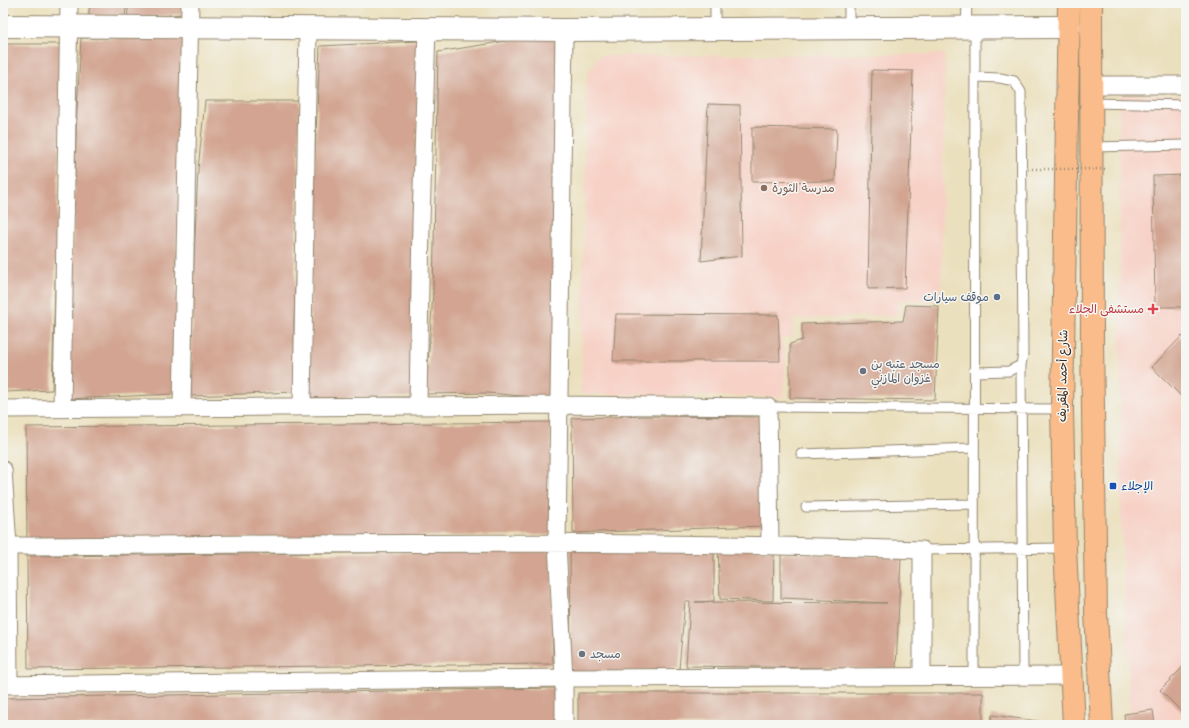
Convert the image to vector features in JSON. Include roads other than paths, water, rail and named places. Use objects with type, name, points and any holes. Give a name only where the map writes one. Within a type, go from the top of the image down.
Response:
[{"type":"highway","name":"شارع أحمد المقريف","points":[[1069,3],[1062,409],[1065,548],[1074,725]]},
{"type":"highway","points":[[1091,3],[1092,340],[1096,613],[1102,725]]},
{"type":"highway","points":[[1063,340],[1092,340]]},
{"type":"street","points":[[62,408],[69,3]]},
{"type":"street","points":[[182,406],[190,3]]},
{"type":"street","points":[[3,26],[69,25],[190,28],[428,28],[564,30],[1069,27]]},
{"type":"street","points":[[418,406],[421,221],[428,28]]},
{"type":"street","points":[[302,406],[308,29]]},
{"type":"street","points":[[564,30],[557,543],[564,678],[564,725]]},
{"type":"street","points":[[1091,94],[1186,85]]},
{"type":"street","points":[[3,409],[182,406],[558,405],[768,407],[770,545]]},
{"type":"street","points":[[3,470],[8,546],[6,685],[564,678],[1071,676]]},
{"type":"street","points":[[8,546],[557,543],[770,545],[922,550],[922,677]]},
{"type":"lane","points":[[715,3],[715,30]]},
{"type":"lane","points":[[849,3],[849,29]]},
{"type":"lane","points":[[967,3],[971,28],[975,77],[974,677]]},
{"type":"lane","points":[[975,77],[1000,78],[1014,81],[1021,92],[1023,354],[1020,365],[1023,676]]},
{"type":"lane","points":[[1091,94],[1186,105]]},
{"type":"lane","points":[[1091,147],[1186,146]]},
{"type":"lane","points":[[975,372],[1009,371],[1020,365]]},
{"type":"lane","points":[[768,407],[1062,409]]},
{"type":"lane","points":[[801,454],[974,448]]},
{"type":"lane","points":[[806,507],[974,504]]},
{"type":"lane","points":[[922,550],[1022,550],[1065,548]]},
{"type":"place","name":"مدرسة الثورة","points":[[764,188]]},
{"type":"place","name":"موقف سيارات","points":[[997,297]]},
{"type":"place","name":"مستشفى الجلاء","points":[[1153,309]]},
{"type":"place","name":"مسجد عتبه بن غزوان المازني","points":[[863,371]]},
{"type":"place","name":"الإجلاء","points":[[1113,486]]},
{"type":"place","name":"مسجد","points":[[582,654]]}]
